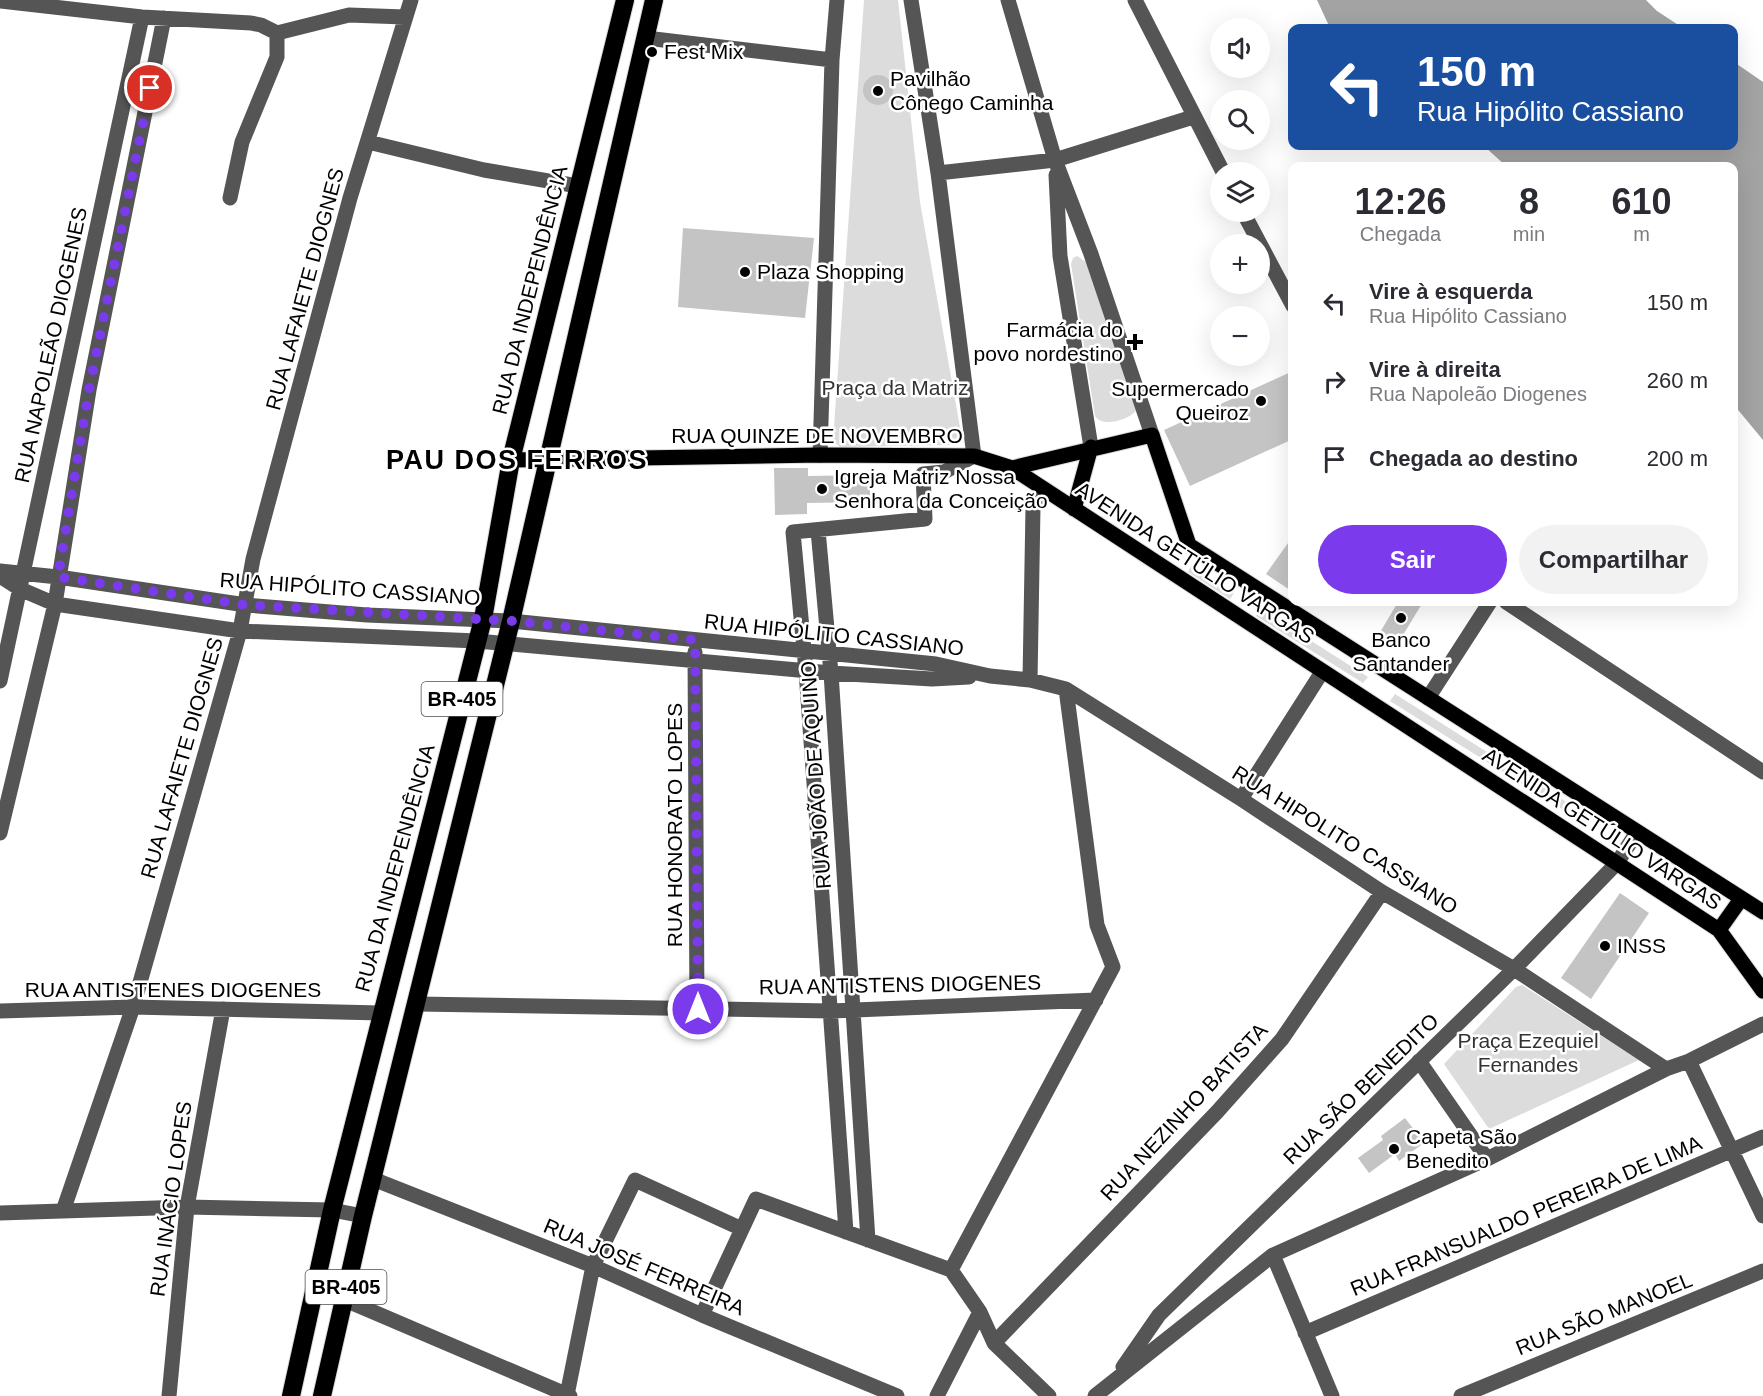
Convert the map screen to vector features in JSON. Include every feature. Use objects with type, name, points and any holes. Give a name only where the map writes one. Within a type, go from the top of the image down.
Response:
[{"type":"highway","name":"RUA DA INDEPENDÊNCIA","points":[[291,1396],[332,1210],[483,619],[511,460],[625,0]]},
{"type":"highway","name":"BR-405","points":[[321,1396],[363,1216],[511,621],[546,459],[654,0]]},
{"type":"main road","name":"AVENIDA GETÚLIO VARGAS","points":[[1012,468],[1091,447],[1152,435],[1189,545],[1763,912]]},
{"type":"main road","points":[[1074,509],[1091,447]]},
{"type":"main road","name":"RUA QUINZE DE NOVEMBRO","points":[[511,460],[820,455],[974,456],[1012,468]]},
{"type":"main road","name":"AVENIDA GETÚLIO VARGAS","points":[[1012,468],[1719,930],[1763,991]]},
{"type":"main road","points":[[1719,930],[1741,899]]},
{"type":"street","name":"RUA LAFAIETE DIOGNES","points":[[63,1211],[133,1007],[240,631],[256,549],[350,198],[411,0]]},
{"type":"street","points":[[820,455],[832,60],[837,0]]},
{"type":"street","points":[[818,530],[925,519],[923,474],[944,472],[974,456],[938,173],[912,0]]},
{"type":"street","points":[[1008,0],[1055,160],[1091,254],[1152,435]]},
{"type":"street","points":[[1135,0],[1218,162]]},
{"type":"street","points":[[2,1],[142,17],[251,23],[277,33],[349,15],[405,17]]},
{"type":"street","name":"RUA NAPOLEÃO DIOGENES","points":[[0,681],[142,17]]},
{"type":"street","points":[[0,832],[55,604],[89,390],[164,18]]},
{"type":"street","points":[[230,198],[242,142],[277,57],[277,33]]},
{"type":"street","points":[[646,38],[832,60]]},
{"type":"street","points":[[123,106],[145,111]]},
{"type":"street","points":[[938,173],[1055,160],[1194,117]]},
{"type":"street","points":[[368,141],[484,170],[578,186]]},
{"type":"street","points":[[1055,160],[1060,256],[1091,447]]},
{"type":"street","points":[[1248,222],[1288,297]]},
{"type":"street","points":[[63,387],[89,390]]},
{"type":"street","points":[[1030,680],[1033,507],[1047,492]]},
{"type":"street","name":"RUA JOÃO DE AQUINO","points":[[846,1232],[806,671],[793,532],[818,530],[831,673],[868,1240]]},
{"type":"street","name":"RUA HIPÓLITO CASSIANO","points":[[0,571],[58,577],[246,605],[367,615],[511,621],[936,664],[990,676]]},
{"type":"street","name":"RUA HIPÓLITO CASSIANO","points":[[0,576],[20,589],[55,604],[240,631],[477,641],[831,673],[932,679],[990,676]]},
{"type":"street","points":[[1428,698],[1487,606]]},
{"type":"street","points":[[1516,606],[1763,772]]},
{"type":"street","name":"RUA HONORATO LOPES","points":[[695,640],[698,1009]]},
{"type":"street","points":[[1241,799],[1322,672]]},
{"type":"street","name":"RUA HIPOLITO CASSIANO","points":[[990,676],[1030,680],[1066,689],[1241,799],[1382,892],[1514,969],[1666,1069]]},
{"type":"street","points":[[951,1270],[1113,967],[1097,925],[1066,689]]},
{"type":"street","name":"RUA SÃO BENEDITO","points":[[1117,1377],[1159,1315],[1514,969],[1617,863],[1637,832]]},
{"type":"street","name":"RUA NEZINHO BATISTA","points":[[994,1343],[1217,1112],[1282,1039],[1382,892]]},
{"type":"street","name":"RUA ANTISTENS DIOGENES","points":[[417,1004],[831,1011],[1096,1000]]},
{"type":"street","name":"RUA ANTISTENES DIOGENES","points":[[0,1011],[133,1007],[381,1013]]},
{"type":"street","name":"RUA INÁCIO LOPES","points":[[169,1396],[187,1207],[223,1009]]},
{"type":"street","points":[[1095,1396],[1274,1255],[1487,1159],[1666,1069],[1689,1061],[1763,1024]]},
{"type":"street","points":[[1419,1061],[1487,1159]]},
{"type":"street","points":[[1689,1061],[1734,1151],[1763,1216]]},
{"type":"street","name":"RUA FRANSUALDO PEREIRA DE LIMA","points":[[1305,1333],[1763,1137]]},
{"type":"street","name":"RUA JOSÉ FERREIRA","points":[[373,1179],[593,1266],[878,1392],[897,1396]]},
{"type":"street","points":[[343,1299],[568,1396],[593,1266],[635,1180],[742,1228]]},
{"type":"street","points":[[702,1316],[756,1199],[951,1270],[980,1312],[994,1343],[1049,1396]]},
{"type":"street","points":[[0,1213],[187,1207],[332,1210],[363,1216]]},
{"type":"street","points":[[1274,1255],[1332,1396]]},
{"type":"street","name":"RUA SÃO MANOEL","points":[[1461,1396],[1763,1271]]},
{"type":"street","points":[[937,1396],[980,1312]]},
{"type":"green space","name":"Praça da Matriz","points":[[864,0],[898,0],[920,202],[961,433],[949,445],[840,447],[833,441]]},
{"type":"green space","points":[[1077,256],[1086,262],[1136,411],[1115,421],[1103,422],[1095,416],[1071,264],[1073,258]]},
{"type":"green space","points":[[1191,566],[1234,593],[1230,599],[1188,572]]},
{"type":"green space","points":[[1261,609],[1368,677],[1363,683],[1256,616]]},
{"type":"green space","points":[[1395,694],[1571,805],[1567,812],[1390,701]]},
{"type":"green space","name":"Praça Ezequiel Fernandes","points":[[1522,985],[1639,1060],[1489,1129],[1444,1064],[1516,987]]},
{"type":"shaded area","points":[[1317,0],[1646,0],[1657,11],[1677,24],[1328,24]]},
{"type":"shaded area","points":[[1738,65],[1763,82],[1763,440],[1738,410],[1738,162],[1502,162],[1488,150],[1738,150]]},
{"type":"building","name":"Pavilhão Cônego Caminha","points":[[878,75],[884,76],[892,84],[892,96],[884,104],[878,105],[872,104],[864,96],[863,90],[864,84],[872,76]]},
{"type":"building","name":"Plaza Shopping","points":[[683,228],[814,238],[805,318],[678,307]]},
{"type":"building","name":"Supermercado Queiroz","points":[[1288,373],[1288,441],[1190,486],[1164,430]]},
{"type":"building","name":"Igreja Matriz Nossa Senhora da Conceição","points":[[774,468],[808,468],[808,476],[870,475],[870,502],[807,503],[807,514],[775,515]]},
{"type":"building","points":[[1288,543],[1288,589],[1266,574]]},
{"type":"building","name":"Banco Santander","points":[[1396,606],[1421,606],[1397,645],[1379,634]]},
{"type":"building","name":"INSS","points":[[1620,893],[1649,913],[1591,999],[1561,978]]},
{"type":"building","name":"Capeta São Benedito","points":[[1405,1118],[1424,1143],[1399,1161],[1395,1154],[1369,1173],[1358,1158],[1383,1140],[1381,1136]]},
{"type":"place","name":"Fest Mix","points":[[652,52]]},
{"type":"place","name":"Pavilhão Cônego Caminha","points":[[878,91]]},
{"type":"place","name":"Plaza Shopping","points":[[745,272]]},
{"type":"place","name":"Farmácia do povo nordestino","points":[[1135,342]]},
{"type":"place","name":"Supermercado Queiroz","points":[[1261,401]]},
{"type":"place","name":"Igreja Matriz Nossa Senhora da Conceição","points":[[822,489]]},
{"type":"place","name":"Banco Santander","points":[[1401,618]]},
{"type":"place","name":"INSS","points":[[1605,946]]},
{"type":"place","name":"Capeta São Benedito","points":[[1394,1149]]},
{"type":"district","name":"PAU DOS FERROS","points":[[517,460]]},
{"type":"route","points":[[150,88],[89,390],[58,577],[246,605],[367,615],[511,621],[695,640],[698,1009]]}]
